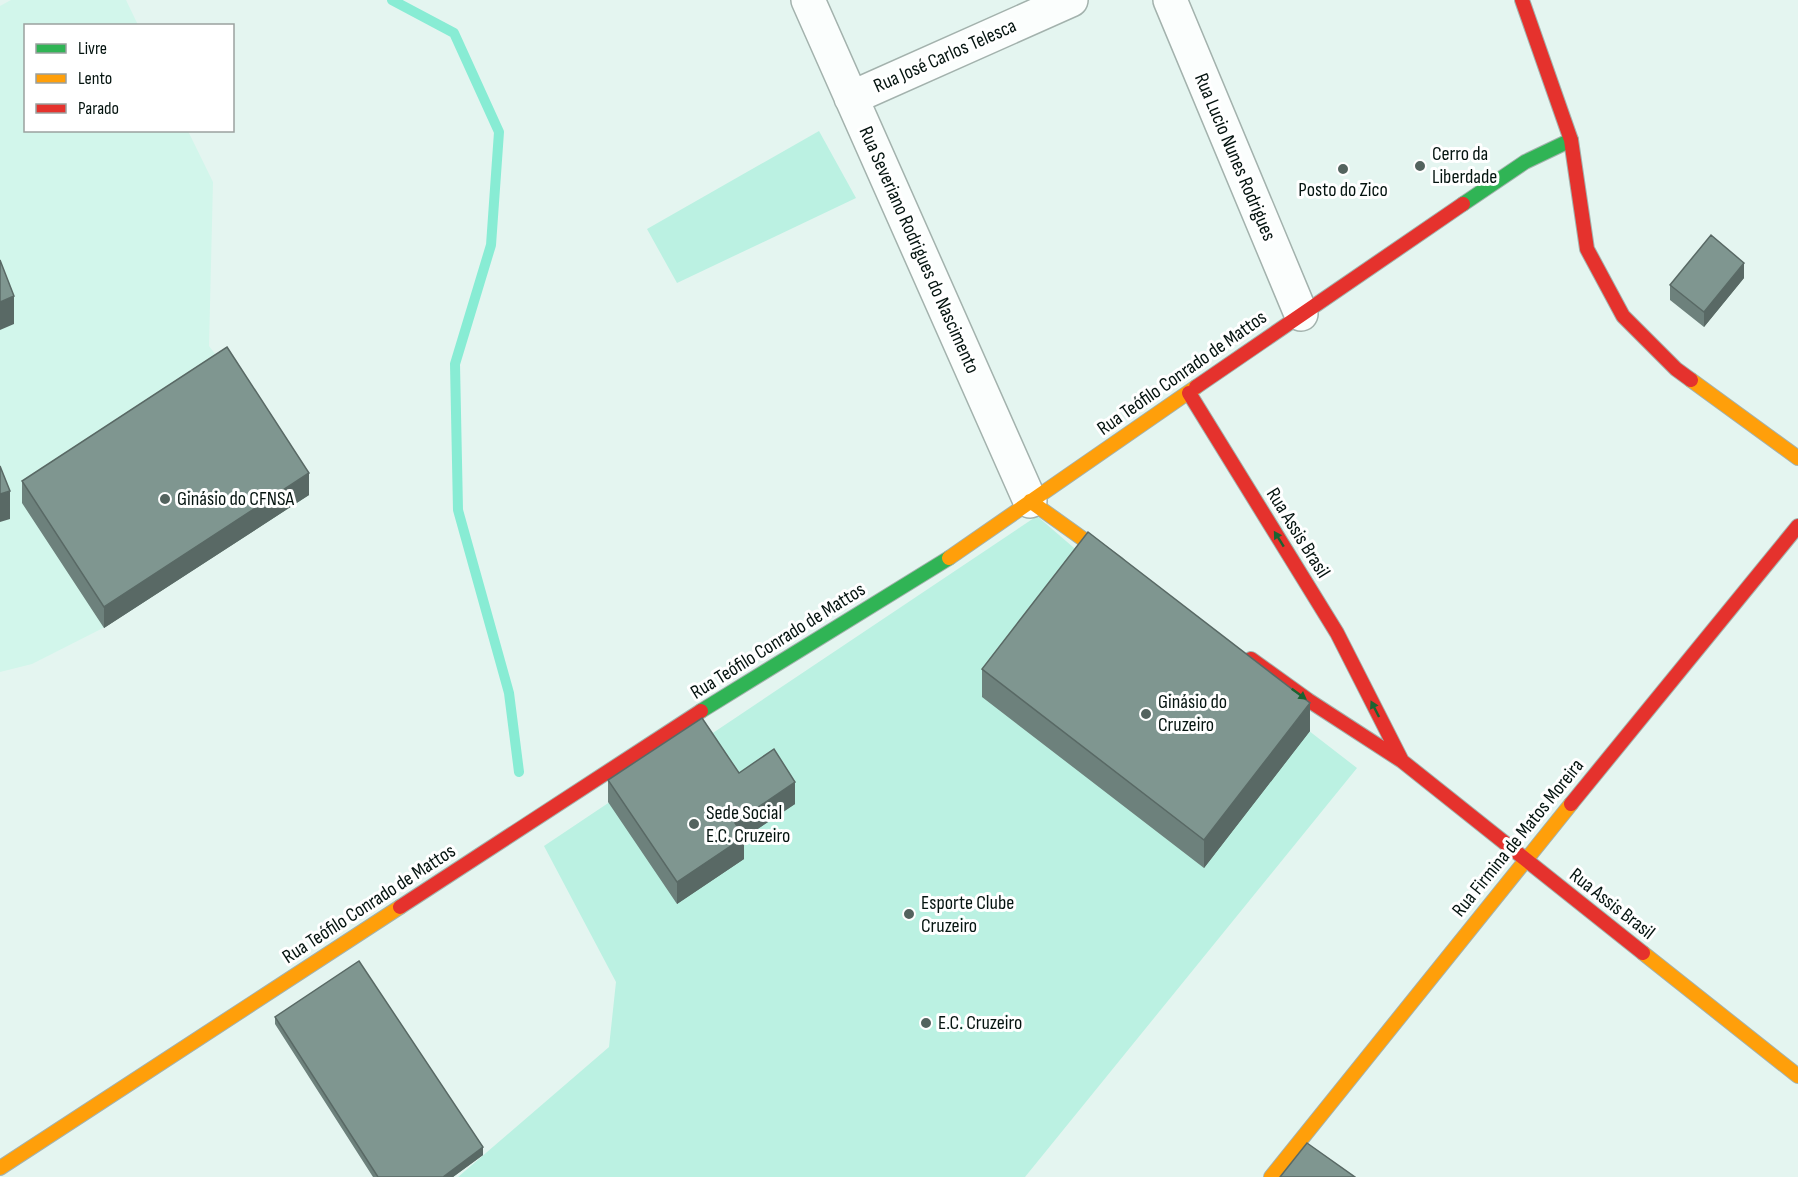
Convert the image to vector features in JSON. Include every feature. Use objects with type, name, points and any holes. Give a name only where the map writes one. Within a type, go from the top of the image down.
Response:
[{"type":"street","name":"Rua Severiano Rodrigues do Nascimento","points":[[808,0],[1030,501]]},
{"type":"street","name":"Rua José Carlos Telesca","points":[[852,98],[1071,0]]},
{"type":"street","name":"Rua Lucio Nunes Rodrigues","points":[[1170,0],[1301,314]]},
{"type":"street","points":[[1522,0],[1571,140],[1587,249],[1623,316],[1676,369],[1798,458]]},
{"type":"street","name":"Rua Teófilo Conrado de Mattos","points":[[0,1168],[719,699],[949,558],[1525,162],[1571,140]]},
{"type":"street","name":"Rua Assis Brasil","points":[[1189,393],[1337,633],[1402,761]]},
{"type":"street","points":[[1030,501],[1126,570]]},
{"type":"street","name":"Rua Firmina de Matos Moreira","points":[[1271,1177],[1525,860],[1798,526]]},
{"type":"street","name":"Rua Assis Brasil","points":[[1241,652],[1308,700],[1402,761],[1798,1076]]},
{"type":"shaded area","points":[[11,0],[126,0],[138,24],[24,24],[24,132],[188,132],[213,182],[209,346],[227,369],[309,495],[103,628],[32,664],[0,672],[0,6]]},
{"type":"shaded area","points":[[819,131],[856,198],[677,283],[647,229]]},
{"type":"shaded area","name":"Esporte Clube Cruzeiro","points":[[1037,516],[1088,560],[1357,768],[1025,1177],[458,1177],[609,1047],[616,982],[544,846]]},
{"type":"building","points":[[1711,235],[1744,263],[1704,312],[1670,285]]},
{"type":"building","points":[[0,260],[14,296],[0,302]]},
{"type":"building","name":"Ginásio do CFNSA","points":[[227,347],[309,473],[104,607],[22,481]]},
{"type":"building","points":[[0,466],[10,491],[0,494]]},
{"type":"building","name":"Ginásio do Cruzeiro","points":[[1088,532],[1310,703],[1204,840],[982,669]]},
{"type":"building","name":"Sede Social E.C. Cruzeiro","points":[[702,718],[739,773],[774,749],[795,782],[735,823],[744,837],[677,882],[608,780]]},
{"type":"building","points":[[359,961],[483,1147],[443,1177],[378,1177],[275,1017]]},
{"type":"building","points":[[1307,1143],[1355,1177],[1280,1177]]},
{"type":"waterway","points":[[392,0],[454,33],[499,132],[491,245],[455,364],[458,510],[509,693],[519,772]]},
{"type":"traffic: fast","points":[[1463,204],[1525,162],[1571,140]]},
{"type":"traffic: fast","points":[[701,711],[949,558]]},
{"type":"traffic: slow","points":[[1691,380],[1798,458]]},
{"type":"traffic: slow","points":[[949,558],[1196,387]]},
{"type":"traffic: slow","points":[[1030,501],[1118,564]]},
{"type":"traffic: slow","points":[[1271,1177],[1571,804]]},
{"type":"traffic: slow","points":[[0,1168],[400,907]]},
{"type":"traffic: slow","points":[[1643,953],[1798,1076]]},
{"type":"traffic: jam","points":[[1522,0],[1571,140],[1587,249],[1623,316],[1676,369],[1691,380]]},
{"type":"traffic: jam","points":[[1196,387],[1463,204]]},
{"type":"traffic: jam","points":[[1189,393],[1337,633],[1401,759]]},
{"type":"traffic: jam","points":[[1571,804],[1798,526]]},
{"type":"traffic: jam","points":[[1251,659],[1308,700],[1402,761],[1643,953]]},
{"type":"traffic: jam","points":[[400,907],[701,711]]},
{"type":"place","name":"Cerro da Liberdade","points":[[1420,166]]},
{"type":"place","name":"Posto do Zico","points":[[1343,169]]},
{"type":"place","name":"Ginásio do CFNSA","points":[[165,499]]},
{"type":"place","name":"Ginásio do Cruzeiro","points":[[1146,714]]},
{"type":"place","name":"Sede Social E.C. Cruzeiro","points":[[694,824]]},
{"type":"place","name":"Esporte Clube Cruzeiro","points":[[909,914]]},
{"type":"place","name":"E.C. Cruzeiro","points":[[926,1023]]}]
